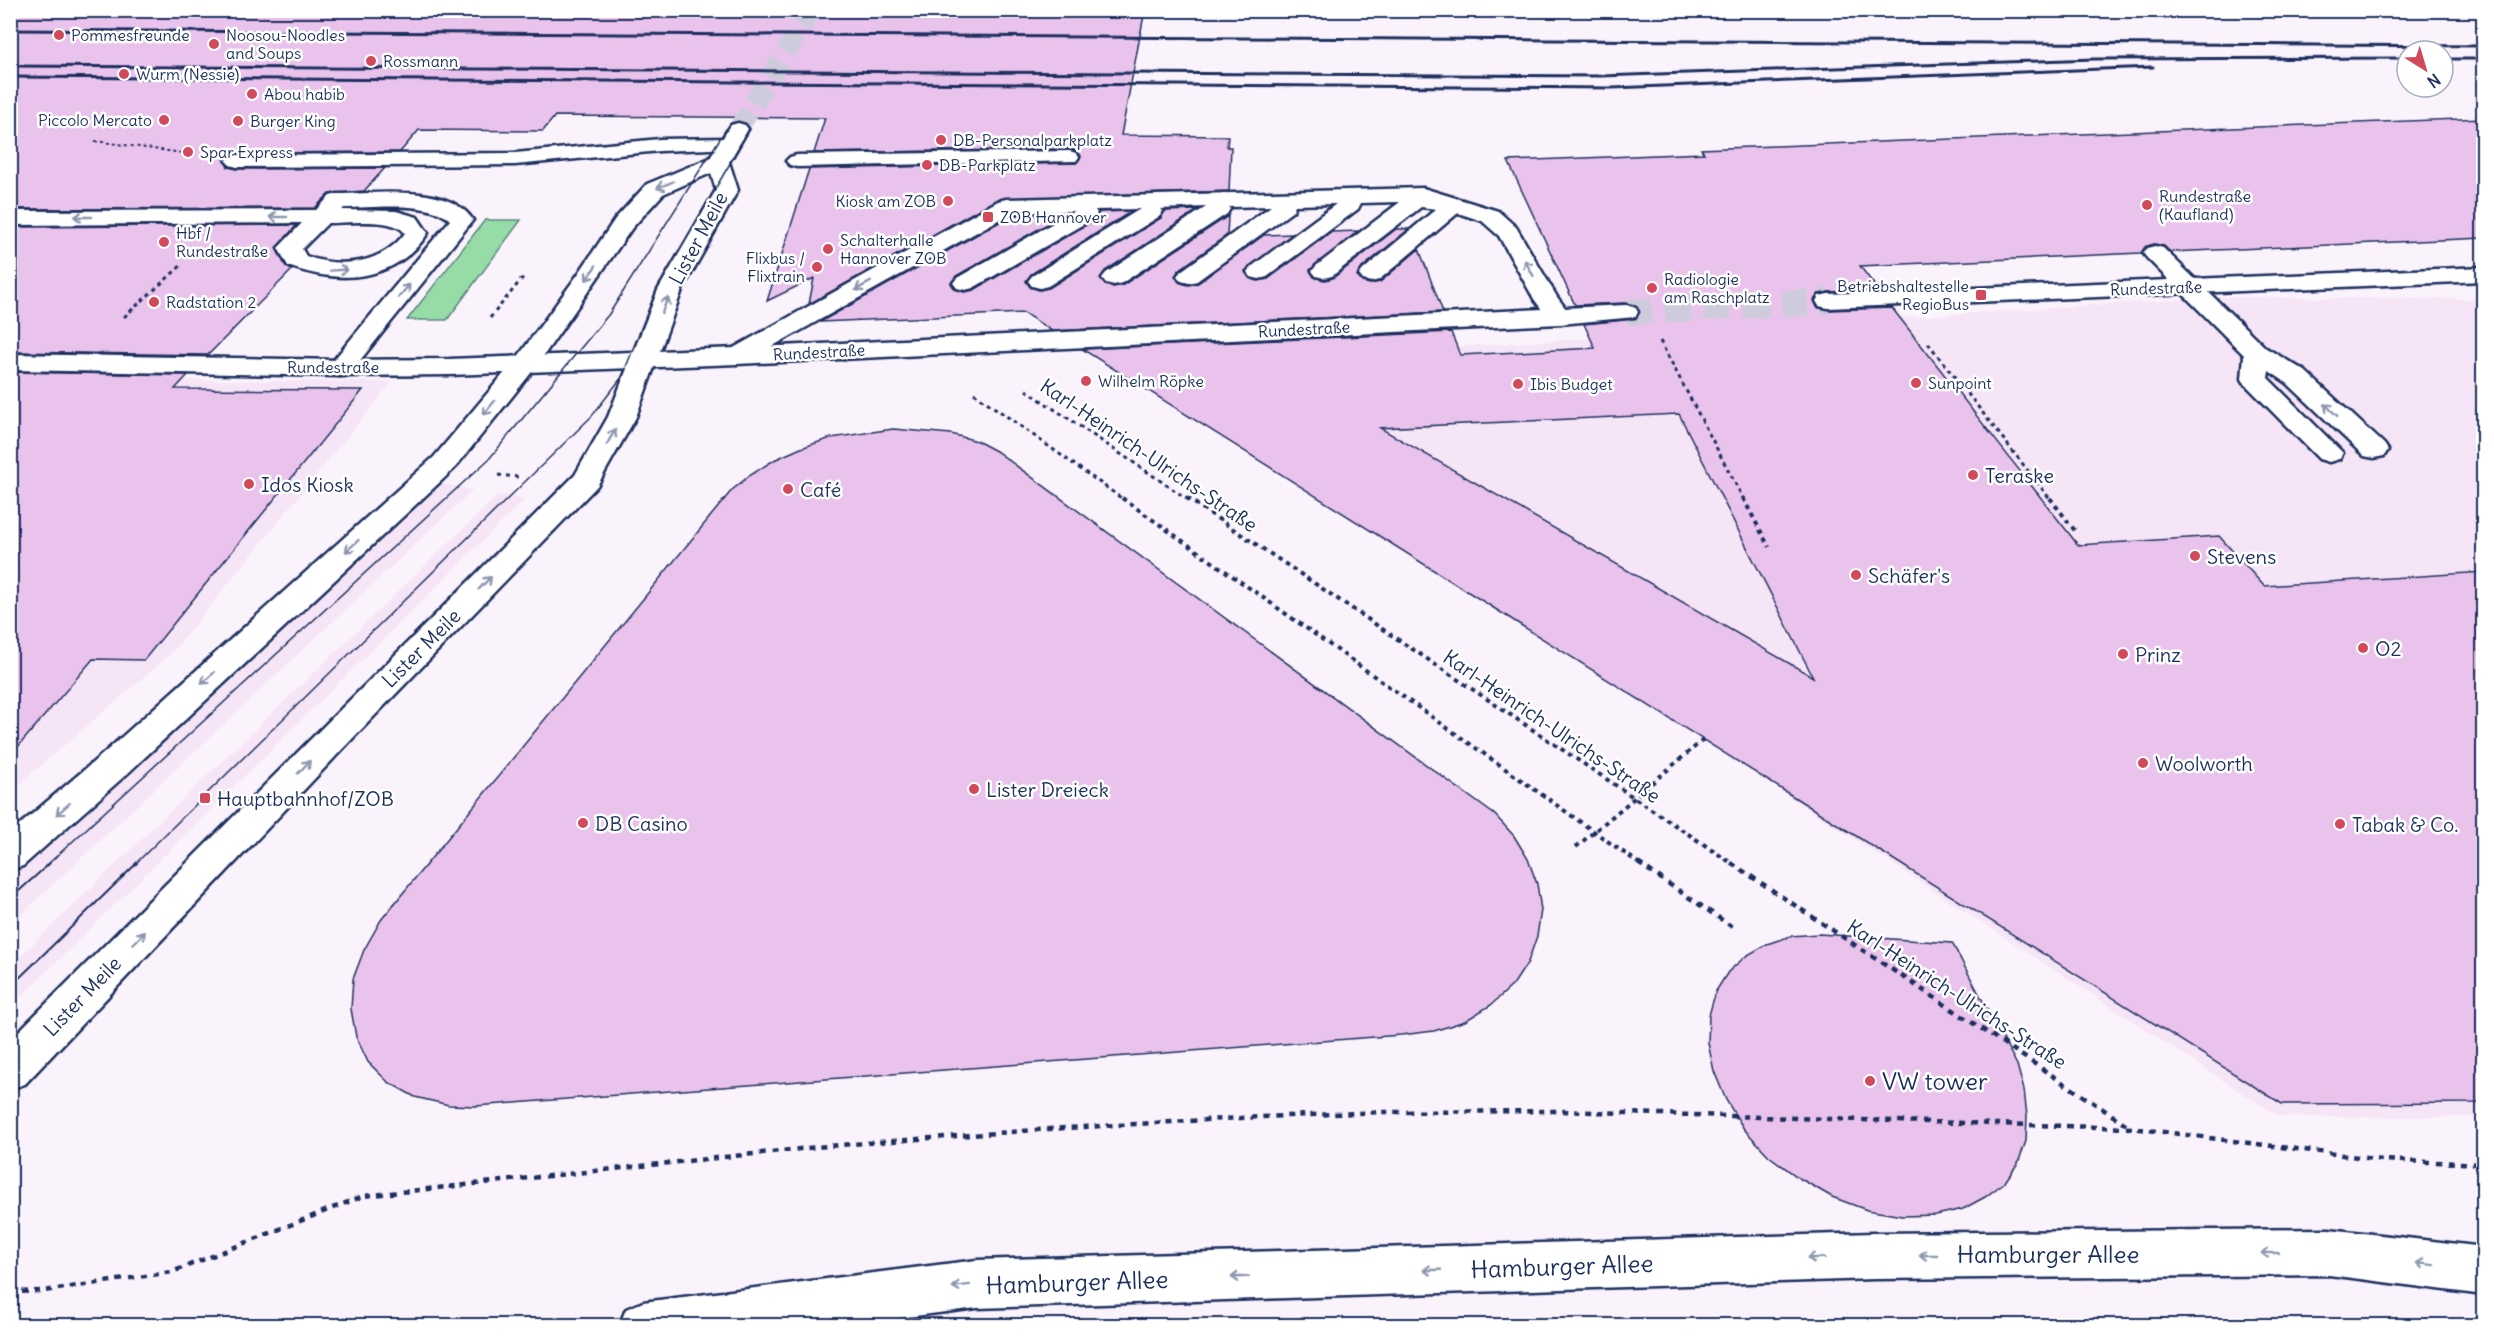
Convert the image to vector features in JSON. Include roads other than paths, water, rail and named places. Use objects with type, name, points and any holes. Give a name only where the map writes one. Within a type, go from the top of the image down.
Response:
[{"type":"street","points":[[237,161],[515,159],[660,145],[728,145]]},
{"type":"street","name":"Lister Meile","points":[[10,1070],[334,736],[587,480],[622,417],[670,290],[727,189],[728,145]]},
{"type":"street","name":"Lister Meile","points":[[10,855],[116,763],[444,463],[526,363],[589,276],[622,224],[655,189],[728,145]]},
{"type":"street","points":[[797,161],[1069,157]]},
{"type":"street","points":[[737,356],[1006,206],[1423,195],[1490,216],[1508,232],[1546,299],[1560,317]]},
{"type":"street","points":[[10,218],[69,217],[317,217],[329,216],[388,216],[410,222],[417,233],[410,246],[391,258],[362,268],[329,271],[296,261],[290,248],[322,217],[330,209],[338,201],[430,201],[454,212],[462,220],[340,368]]},
{"type":"street","points":[[988,217],[1415,201],[1451,203]]},
{"type":"street","points":[[1324,271],[1415,201]]},
{"type":"street","points":[[1371,275],[1451,203]]},
{"type":"street","points":[[1259,272],[1350,204]]},
{"type":"street","points":[[1189,276],[1285,206]]},
{"type":"street","points":[[1114,278],[1219,209]]},
{"type":"street","points":[[1040,281],[1152,211]]},
{"type":"street","points":[[965,283],[1086,213]]},
{"type":"street","points":[[2155,253],[2257,353],[2296,376],[2374,450]]},
{"type":"street","name":"Rundestraße","points":[[1828,301],[2484,274]]},
{"type":"street","name":"Rundestraße","points":[[10,362],[340,368],[644,360],[1626,312]]},
{"type":"street","points":[[2257,353],[2255,379],[2283,410],[2330,453]]},
{"type":"street","name":"Hamburger Allee","points":[[643,1326],[977,1284],[1874,1256],[2329,1252],[2484,1271]]},
{"type":"tunnel","points":[[738,129],[812,10]]},
{"type":"tunnel","points":[[1626,312],[1828,301]]},
{"type":"tram line","points":[[48,864],[489,459],[609,314],[726,129]]},
{"type":"tram line","points":[[135,864],[591,417],[622,377],[657,289],[750,129]]},
{"type":"tram line","points":[[10,899],[50,863]]},
{"type":"tram line","points":[[10,987],[137,863]]},
{"type":"railway","points":[[10,30],[2484,46]]},
{"type":"railway","points":[[10,66],[1601,76],[2094,59],[2395,58]]},
{"type":"railway","points":[[2455,59],[2484,59]]},
{"type":"railway","points":[[10,77],[1612,88],[2153,67]]},
{"type":"place","name":"Pommesfreunde","points":[[59,35]]},
{"type":"place","name":"Noosou-Noodles and Soups","points":[[214,44]]},
{"type":"place","name":"Rossmann","points":[[371,61]]},
{"type":"place","name":"Wurm (Nessie)","points":[[124,74]]},
{"type":"place","name":"Abou habib","points":[[252,94]]},
{"type":"place","name":"Piccolo Mercato","points":[[164,120]]},
{"type":"place","name":"Burger King","points":[[238,121]]},
{"type":"place","name":"DB-Personalparkplatz","points":[[941,140]]},
{"type":"place","name":"Spar Express","points":[[188,152]]},
{"type":"place","name":"DB-Parkplatz","points":[[927,165]]},
{"type":"place","name":"Kiosk am ZOB","points":[[948,201]]},
{"type":"place","name":"Rundestraße (Kaufland)","points":[[2147,205]]},
{"type":"place","name":"ZOB Hannover","points":[[988,217]]},
{"type":"place","name":"Hbf / Rundestraße","points":[[164,242]]},
{"type":"place","name":"Schalterhalle Hannover ZOB","points":[[828,249]]},
{"type":"place","name":"Flixbus / Flixtrain","points":[[817,267]]},
{"type":"place","name":"Radiologie am Raschplatz","points":[[1652,288]]},
{"type":"place","name":"Betriebshaltestelle RegioBus","points":[[1981,295]]},
{"type":"place","name":"Radstation 2","points":[[154,302]]},
{"type":"place","name":"Wilhelm Röpke","points":[[1086,381]]},
{"type":"place","name":"Sunpoint","points":[[1916,383]]},
{"type":"place","name":"Ibis Budget","points":[[1518,384]]},
{"type":"place","name":"Teraske","points":[[1973,475]]},
{"type":"place","name":"Idos Kiosk","points":[[249,484]]},
{"type":"place","name":"Café","points":[[788,489]]},
{"type":"place","name":"Stevens","points":[[2195,556]]},
{"type":"place","name":"Schäfer's","points":[[1856,575]]},
{"type":"place","name":"O2","points":[[2363,648]]},
{"type":"place","name":"Prinz","points":[[2123,654]]},
{"type":"place","name":"Woolworth","points":[[2143,763]]},
{"type":"place","name":"Lister Dreieck","points":[[974,789]]},
{"type":"place","name":"Hauptbahnhof/ZOB","points":[[205,798]]},
{"type":"place","name":"DB Casino","points":[[583,823]]},
{"type":"place","name":"Tabak & Co.","points":[[2340,824]]},
{"type":"place","name":"VW tower","points":[[1870,1081]]}]
